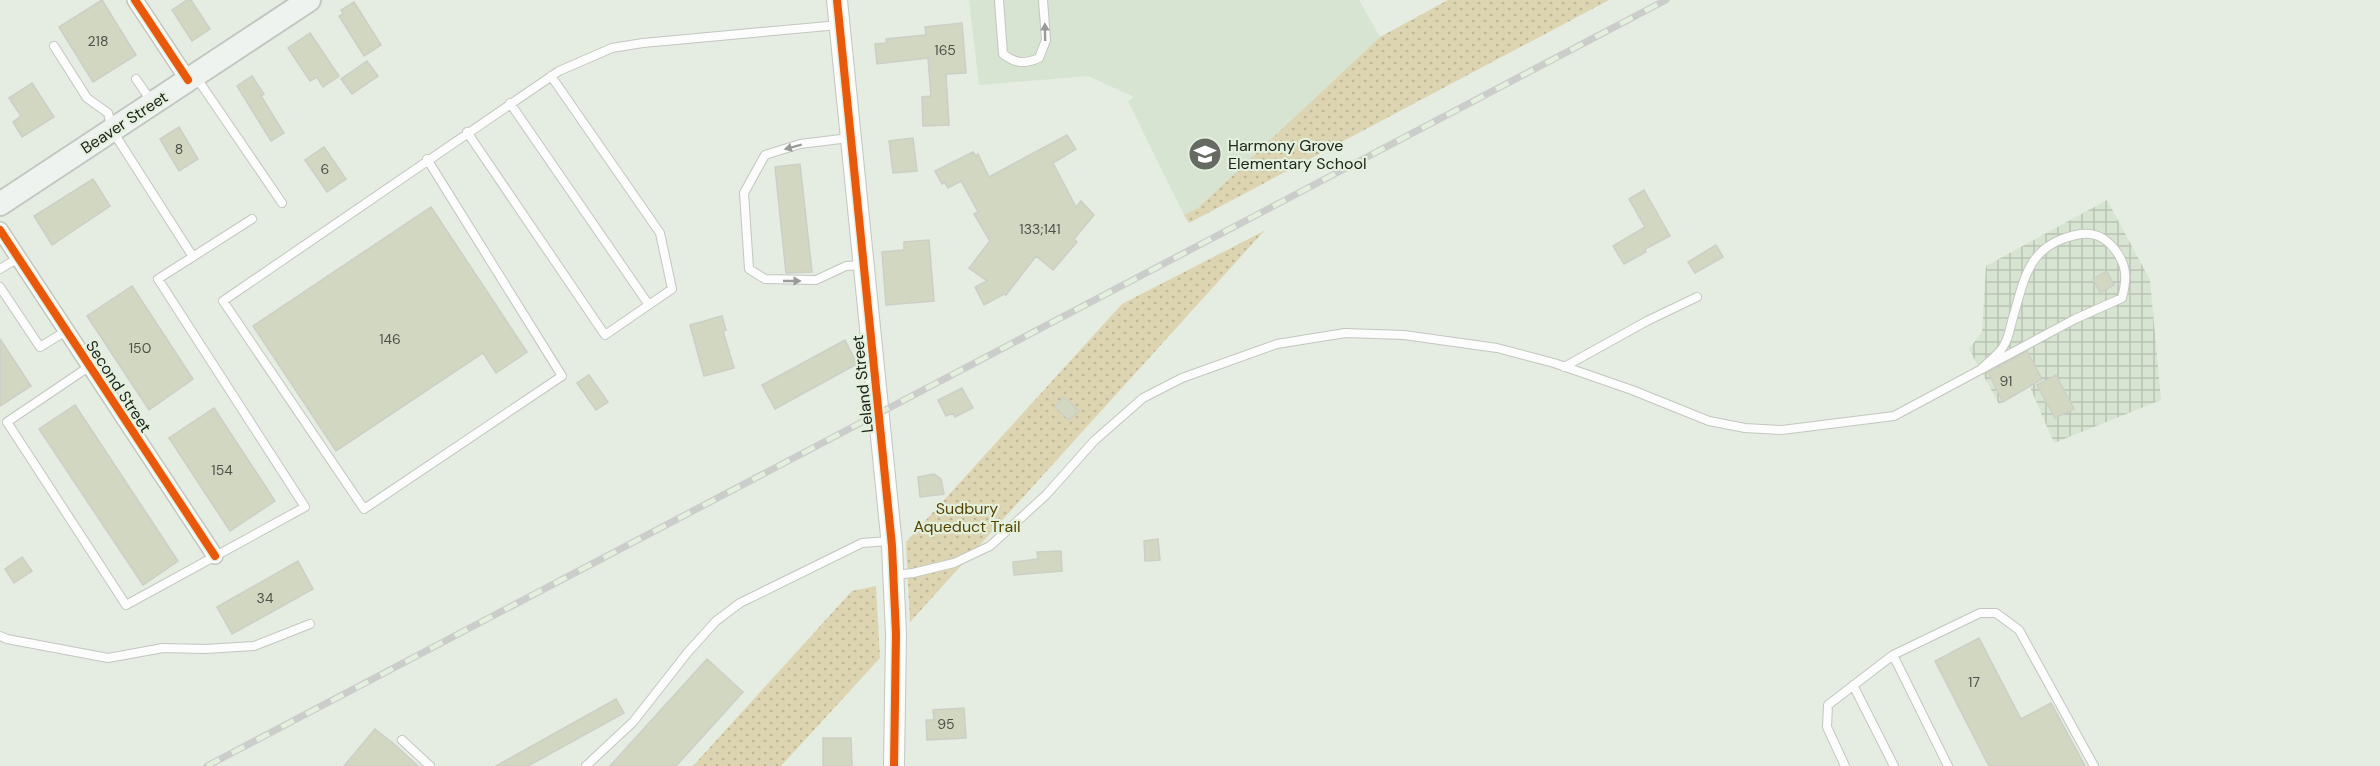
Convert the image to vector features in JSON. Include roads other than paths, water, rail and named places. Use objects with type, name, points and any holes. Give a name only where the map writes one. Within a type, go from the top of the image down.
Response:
[{"type":"main road","name":"Beaver Street","points":[[0,204],[309,0]]},
{"type":"street","points":[[135,0],[192,77]]},
{"type":"street","name":"Leland Street","points":[[837,0],[894,575],[896,634],[894,766]]},
{"type":"street","name":"Second Street","points":[[0,230],[215,556]]},
{"type":"lane","points":[[999,0],[1003,54],[1012,60],[1026,63],[1039,58],[1046,40],[1043,0]]},
{"type":"lane","points":[[428,159],[562,376],[364,509],[224,301],[428,159],[467,132],[510,103],[551,76],[588,57],[612,48],[642,43],[839,25]]},
{"type":"lane","points":[[54,46],[87,98],[108,113],[112,130],[193,257]]},
{"type":"lane","points":[[467,132],[605,335],[672,289],[660,233],[551,76]]},
{"type":"lane","points":[[192,77],[282,203]]},
{"type":"lane","points":[[136,80],[153,104]]},
{"type":"lane","points":[[510,103],[649,305]]},
{"type":"lane","points":[[851,138],[800,144],[765,154],[744,193],[749,269],[765,279],[816,280],[846,266],[864,265]]},
{"type":"lane","points":[[90,366],[7,422],[126,605],[305,507],[158,279],[252,219]]},
{"type":"lane","points":[[894,575],[914,573],[954,563],[990,546],[1046,495],[1094,441],[1143,398],[1182,378],[1277,344],[1345,333],[1404,335],[1497,348],[1632,390],[1709,421],[1745,428],[1782,430],[1894,416],[1980,370],[2075,319],[2122,298],[2126,271],[2111,243],[2100,235],[2085,234],[2069,236],[2042,250],[2031,263],[2023,279],[2003,347],[1980,370]]},
{"type":"lane","points":[[0,269],[18,258]]},
{"type":"lane","points":[[0,287],[40,347],[66,331]]},
{"type":"lane","points":[[1564,367],[1647,321],[1697,297]]},
{"type":"lane","points":[[586,766],[633,722],[688,652],[716,621],[740,603],[862,543],[891,541]]},
{"type":"lane","points":[[1845,766],[1827,728],[1828,705],[1893,655],[1980,613],[1996,613],[2019,630],[2094,766]]},
{"type":"lane","points":[[0,636],[108,658],[163,648],[205,649],[254,646],[310,624]]},
{"type":"lane","points":[[1893,655],[1948,766]]},
{"type":"lane","points":[[1853,685],[1894,766]]},
{"type":"lane","points":[[402,740],[430,766]]},
{"type":"railway","points":[[207,766],[1666,0]]},
{"type":"place","name":"Harmony Grove Elementary School","points":[[1205,154]]},
{"type":"park label","name":"Sudbury Aqueduct Trail","points":[[967,517]]}]
